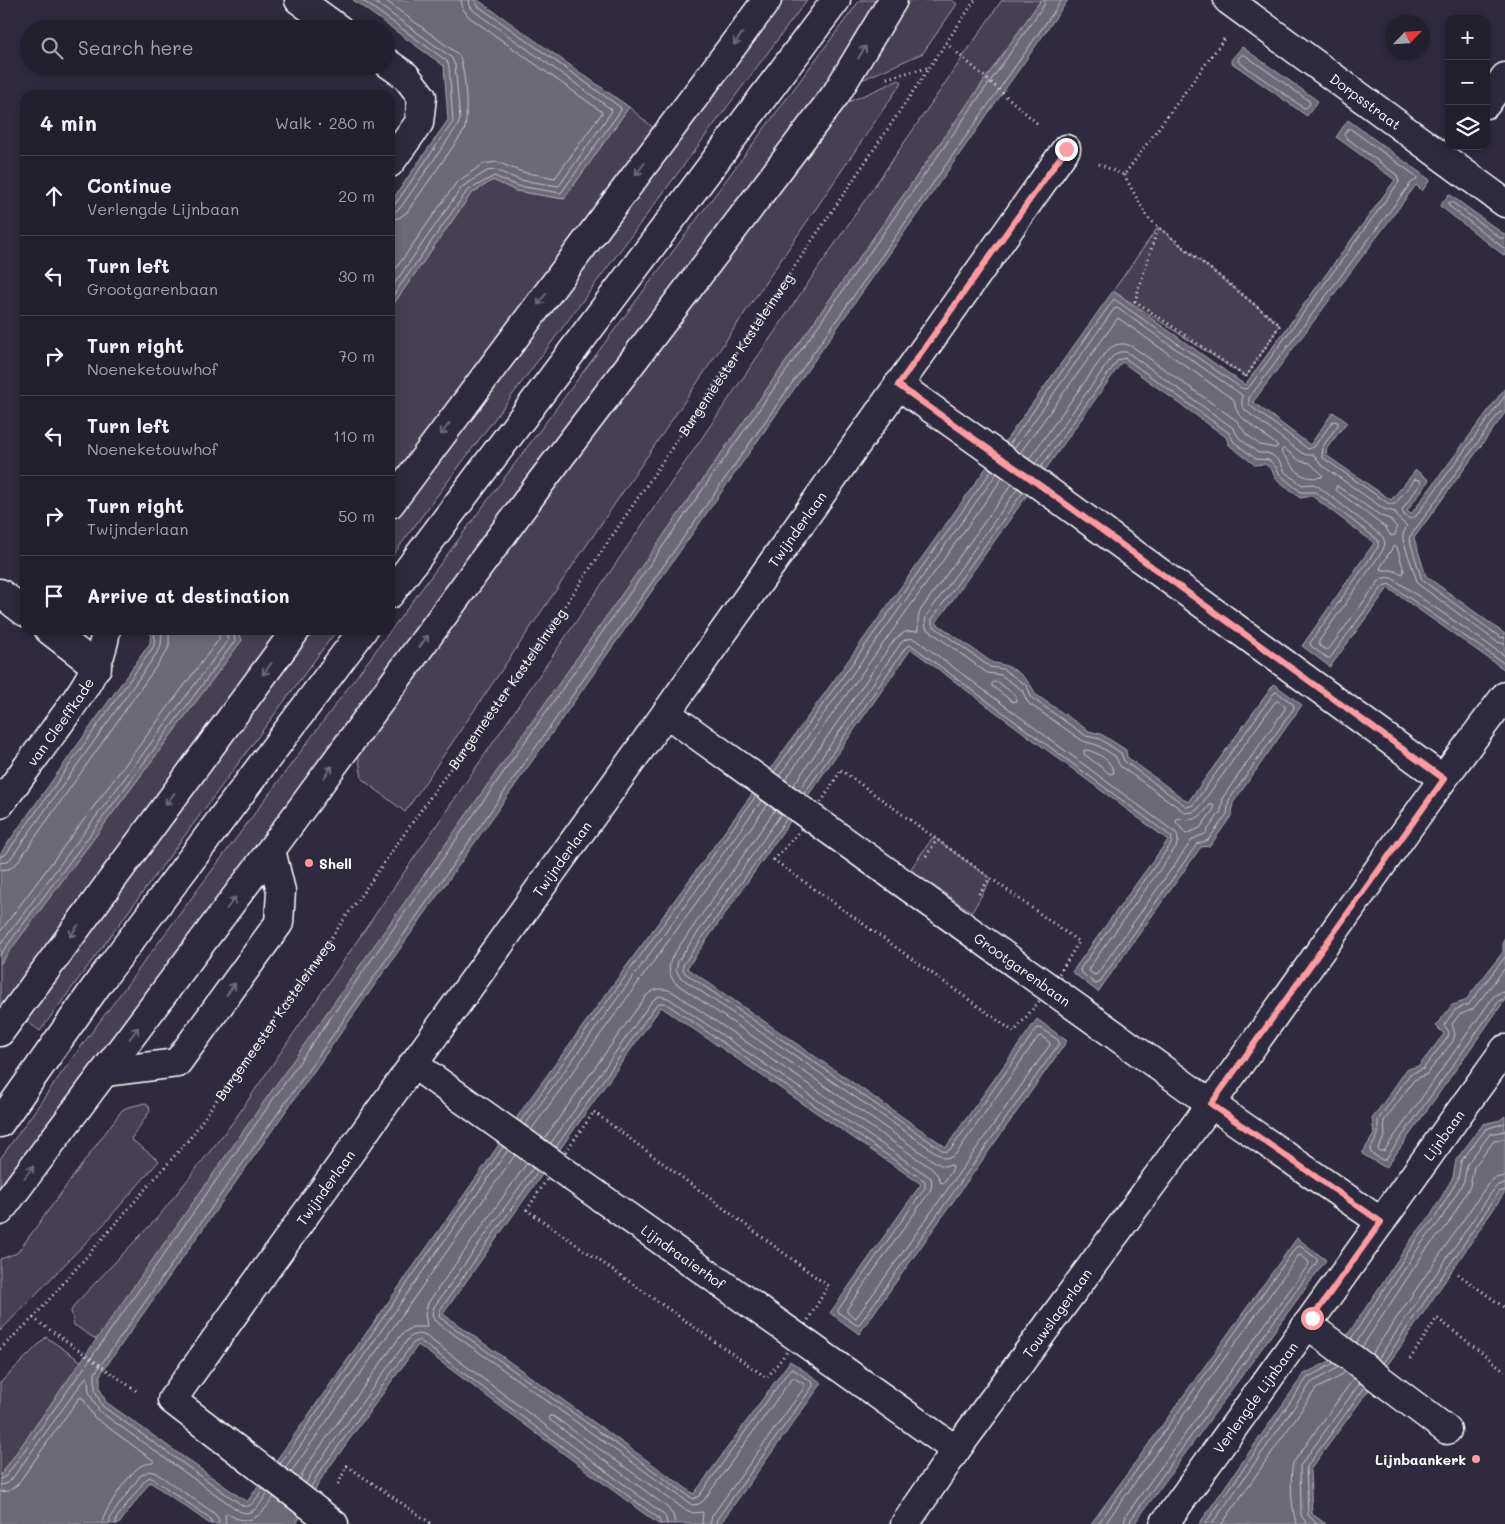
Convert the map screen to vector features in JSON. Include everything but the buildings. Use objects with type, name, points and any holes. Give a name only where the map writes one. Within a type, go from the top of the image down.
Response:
[{"type":"street","points":[[298,0],[327,20]]},
{"type":"street","points":[[395,497],[767,0]]},
{"type":"street","points":[[395,587],[836,0]]},
{"type":"street","points":[[0,1211],[271,850],[541,482],[836,94],[894,0]]},
{"type":"street","name":"Dorpsstraat","points":[[1236,4],[1452,154],[1505,203]]},
{"type":"street","points":[[395,68],[406,76],[422,97],[419,123],[395,156]]},
{"type":"street","points":[[1490,98],[1505,77]]},
{"type":"street","name":"Twijnderlaan","points":[[323,1516],[172,1400],[666,713],[1066,149]]},
{"type":"street","points":[[898,385],[1041,486],[1444,779]]},
{"type":"street","points":[[0,593],[20,608]]},
{"type":"street","points":[[55,635],[97,667]]},
{"type":"street","name":"van Cleeffkade","points":[[0,804],[83,690],[97,667],[106,635]]},
{"type":"street","points":[[0,1032],[292,635]]},
{"type":"street","points":[[0,1123],[100,982],[359,635]]},
{"type":"street","name":"Touwslagerlaan","points":[[905,1524],[956,1450],[1211,1104],[1505,696]]},
{"type":"street","name":"Grootgarenbaan","points":[[666,713],[1211,1104],[1381,1222]]},
{"type":"street","points":[[104,1072],[177,1064],[279,923],[281,891],[271,850]]},
{"type":"street","name":"Lijnbaan","points":[[1381,1222],[1497,1077],[1505,1049]]},
{"type":"street","name":"Lijndraaierhof","points":[[413,1064],[956,1450]]},
{"type":"street","name":"Verlengde Lijnbaan","points":[[1164,1524],[1381,1222]]},
{"type":"street","points":[[1307,1324],[1447,1430]]},
{"type":"path","points":[[968,0],[974,2]]},
{"type":"path","name":"Burgemeester Kasteleinweg","points":[[0,1350],[33,1318],[190,1138],[562,610],[974,2]]},
{"type":"path","points":[[1124,175],[1236,4]]},
{"type":"path","points":[[946,43],[1013,102]]},
{"type":"path","points":[[1066,149],[1124,175],[1146,215],[1158,227],[1280,325],[1246,377],[1135,302],[1158,227]]},
{"type":"path","points":[[841,770],[1079,942],[1050,988],[1014,1032],[774,860],[810,816],[841,770]]},
{"type":"path","points":[[594,1112],[828,1286],[798,1337],[767,1378],[527,1210],[556,1165],[594,1112]]},
{"type":"path","points":[[1458,1274],[1505,1308]]},
{"type":"path","points":[[33,1318],[108,1371]]},
{"type":"path","points":[[1384,1383],[1396,1378],[1437,1318],[1505,1371]]},
{"type":"path","points":[[323,1516],[347,1466],[432,1524]]},
{"type":"shaded area","points":[[783,0],[807,0],[395,552],[395,512]]},
{"type":"shaded area","points":[[860,0],[882,0],[855,47],[0,1191],[0,1159],[74,1056],[387,635],[395,635],[395,625]]},
{"type":"shaded area","points":[[909,0],[952,0],[957,4],[923,53],[861,79]]},
{"type":"shaded area","points":[[1002,0],[1041,0],[97,1340],[74,1325],[71,1311],[76,1303],[159,1216],[233,1122]]},
{"type":"shaded area","points":[[899,80],[902,82],[405,812],[362,779],[358,753],[359,746],[839,106]]},
{"type":"shaded area","points":[[629,107],[656,130],[395,478],[395,302],[471,194],[493,180],[516,191],[564,199]]},
{"type":"shaded area","points":[[1158,227],[1280,325],[1246,377],[1113,291]]},
{"type":"shaded area","points":[[240,635],[278,635],[0,1014],[0,964],[242,640]]},
{"type":"shaded area","points":[[303,635],[333,635],[40,1031],[20,1016]]},
{"type":"shaded area","points":[[933,837],[991,879],[972,912],[910,870]]},
{"type":"shaded area","points":[[145,1103],[149,1106],[150,1111],[131,1139],[159,1161],[104,1224],[0,1331],[0,1259],[17,1253],[122,1110]]},
{"type":"shaded area","points":[[46,1337],[82,1362],[0,1476],[0,1383]]},
{"type":"water","points":[[353,0],[478,0],[629,107],[564,199],[516,191],[493,180],[471,194],[395,302],[395,196],[448,120],[444,66],[395,30],[395,20],[381,20]]},
{"type":"water","points":[[1041,0],[1068,0],[100,1375],[100,1389],[106,1402],[247,1502],[483,1168],[526,1104],[779,757],[1113,291],[1245,385],[1395,180],[1336,137],[1348,120],[1430,180],[1422,191],[1416,185],[1253,402],[1310,445],[1333,412],[1347,422],[1327,448],[1326,455],[1391,500],[1416,470],[1429,480],[1407,511],[1411,514],[1505,388],[1505,413],[1414,538],[1426,576],[1505,634],[1505,670],[1388,588],[1330,667],[1302,646],[1374,543],[1312,496],[1300,498],[1275,478],[1272,470],[1265,464],[1255,465],[1229,445],[1226,437],[1122,362],[936,623],[993,663],[1006,666],[1018,672],[1029,682],[1035,694],[1089,731],[1101,734],[1126,750],[1127,757],[1188,802],[1274,684],[1302,705],[1233,803],[1232,815],[1210,846],[1201,847],[1098,992],[1072,972],[1168,840],[911,649],[687,968],[946,1147],[1037,1019],[1067,1041],[859,1334],[830,1313],[921,1184],[661,1007],[443,1314],[694,1494],[790,1361],[822,1383],[720,1524],[658,1524],[418,1345],[323,1476],[296,1524],[210,1524],[150,1482],[119,1524],[0,1524],[0,1476]]},
{"type":"water","points":[[1242,47],[1318,101],[1307,116],[1232,63],[1231,60]]},
{"type":"water","points":[[1449,194],[1505,235],[1505,256],[1440,206]]},
{"type":"water","points":[[151,635],[240,635],[242,640],[0,964],[0,854],[150,643]]},
{"type":"water","points":[[1505,937],[1505,1000],[1386,1168],[1362,1154],[1374,1134],[1372,1119],[1407,1069],[1419,1066],[1444,1034],[1436,1026],[1452,1005],[1465,1001],[1503,952]]},
{"type":"water","points":[[1505,1116],[1505,1192],[1399,1349],[1310,1470],[1312,1514],[1326,1524],[1199,1524],[1304,1374],[1330,1361],[1413,1237],[1431,1215],[1453,1177],[1456,1160],[1483,1124],[1500,1120]]},
{"type":"water","points":[[1297,1238],[1326,1260],[1134,1524],[1091,1524]]},
{"type":"place","name":"Shell","points":[[309,863]]},
{"type":"place","name":"Lijnbaankerk","points":[[1476,1459]]},
{"type":"route","points":[[1066,149],[898,385],[1041,486],[1444,779],[1211,1104],[1381,1222],[1312,1318]]}]
